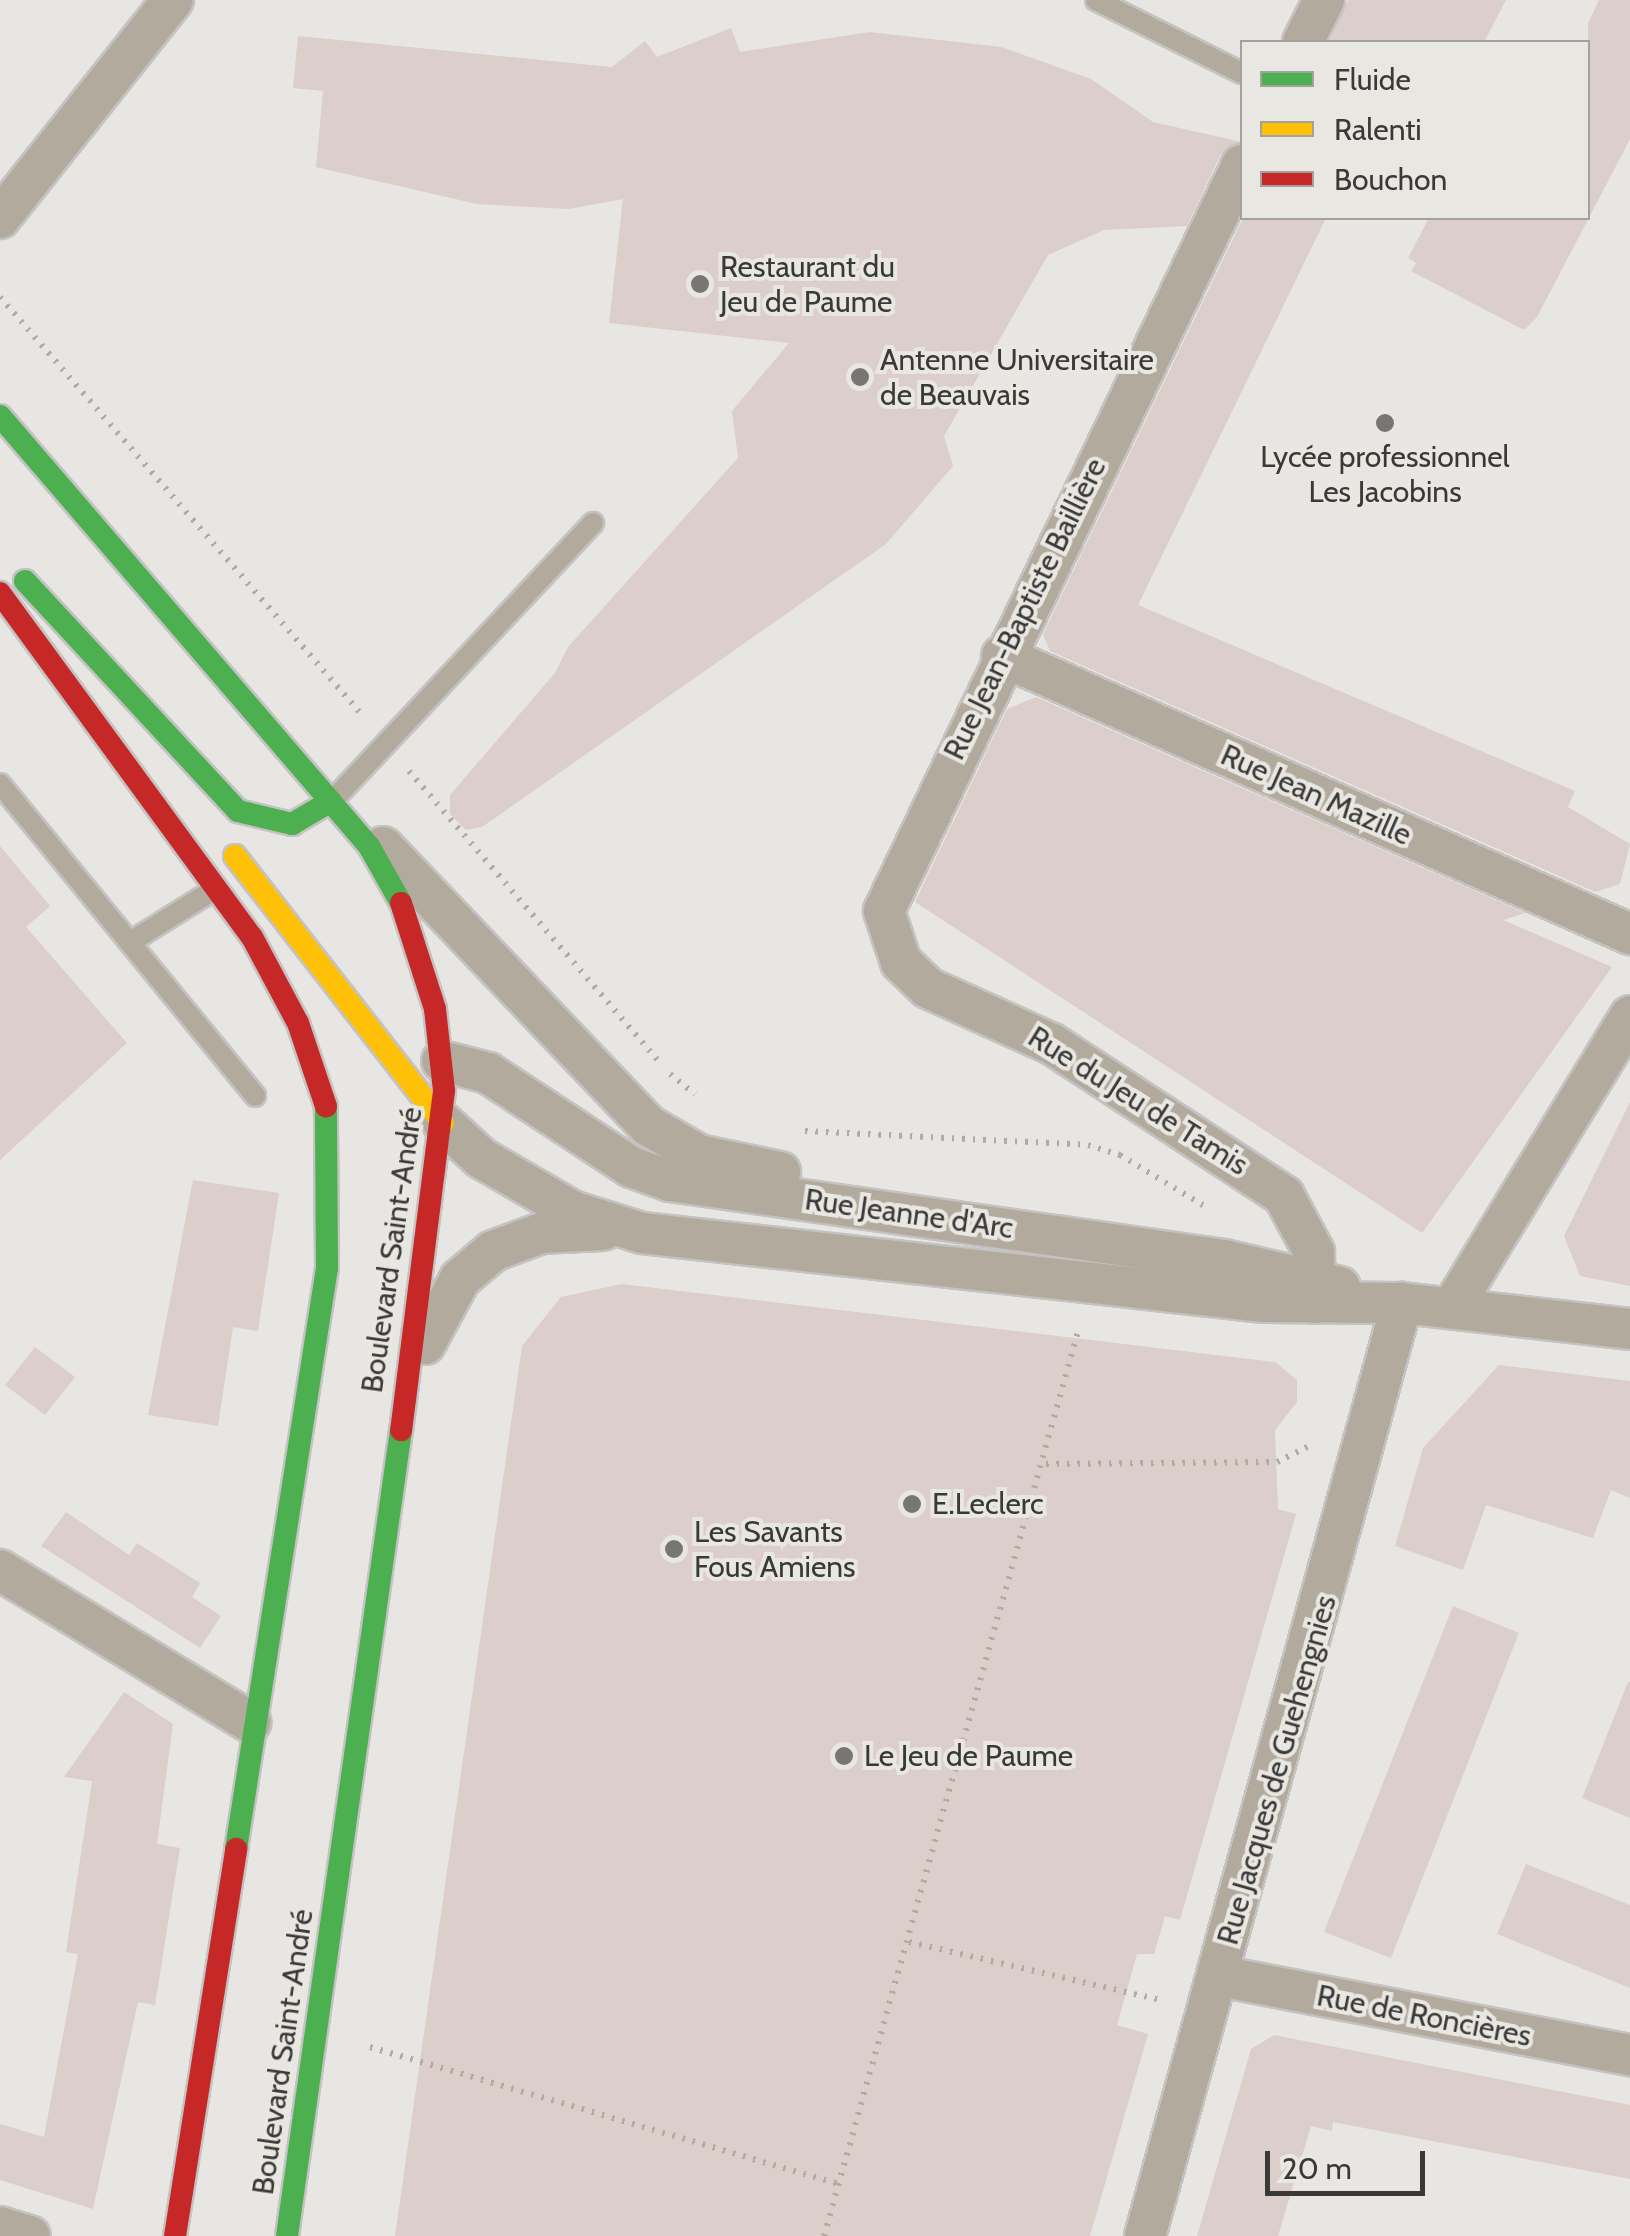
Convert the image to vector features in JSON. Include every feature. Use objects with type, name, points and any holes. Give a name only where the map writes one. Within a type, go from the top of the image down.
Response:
[{"type":"main road","name":"Boulevard Saint-André","points":[[0,416],[331,801],[388,874],[408,914],[428,970],[442,1060],[443,1123],[397,1429],[288,2236]]},
{"type":"main road","points":[[0,558],[121,677],[238,812],[292,824],[331,801]]},
{"type":"main road","name":"Boulevard Saint-André","points":[[0,593],[218,888],[298,1023],[321,1086],[330,1148],[327,1268],[250,1722],[175,2236]]},
{"type":"main road","points":[[70,684],[172,784]]},
{"type":"main road","points":[[217,834],[443,1123]]},
{"type":"main road","points":[[330,1148],[360,1089],[394,1063],[442,1060]]},
{"type":"street","points":[[0,218],[174,0]]},
{"type":"street","points":[[1304,40],[1324,0]]},
{"type":"street","name":"Rue Jean-Baptiste Baillière","points":[[888,892],[1240,169]]},
{"type":"street","name":"Rue Jean Mazille","points":[[1002,656],[1630,934]]},
{"type":"street","points":[[331,801],[467,929],[623,1101],[674,1143],[934,1214]]},
{"type":"street","name":"Rue du Jeu de Tamis","points":[[888,892],[886,929],[913,976],[1052,1044],[1264,1180],[1298,1212],[1316,1293]]},
{"type":"street","points":[[1452,1308],[1630,1016]]},
{"type":"street","name":"Rue Jeanne d'Arc","points":[[442,1060],[498,1078],[650,1175],[934,1214],[1224,1260],[1316,1293]]},
{"type":"street","name":"Rue Jeanne d'Arc","points":[[443,1123],[482,1158],[558,1204],[642,1233],[1316,1293],[1630,1329]]},
{"type":"street","points":[[397,1429],[435,1320],[475,1264],[542,1233],[642,1233]]},
{"type":"street","name":"Rue Jacques de Guehengnies","points":[[1145,2236],[1402,1302]]},
{"type":"street","points":[[0,1570],[250,1722]]},
{"type":"street","name":"Rue de Roncières","points":[[1219,1976],[1630,2056]]},
{"type":"street","points":[[0,2227],[30,2236]]},
{"type":"lane","points":[[1096,0],[1240,72]]},
{"type":"lane","points":[[331,801],[388,746],[592,522]]},
{"type":"lane","points":[[0,784],[254,1096]]},
{"type":"lane","points":[[132,942],[218,888]]},
{"type":"path","points":[[0,296],[558,947],[670,1074],[705,1102]]},
{"type":"path","points":[[786,1128],[1088,1145],[1120,1155],[1233,1224],[1224,1260]]},
{"type":"path","points":[[824,2236],[1046,1464],[1067,1378]]},
{"type":"path","points":[[1046,1464],[1277,1462]]},
{"type":"path","points":[[909,1942],[1045,1979],[1127,1990]]},
{"type":"path","points":[[316,2030],[839,2184]]},
{"type":"building","points":[[1348,0],[1506,0],[1485,40],[1330,40]]},
{"type":"building","points":[[1599,0],[1630,0],[1630,139],[1590,216],[1590,40],[1588,23]]},
{"type":"building","name":"Antenne Universitaire de Beauvais","points":[[731,28],[740,52],[870,32],[1001,47],[1091,79],[1153,122],[1240,143],[1221,154],[1187,226],[1104,230],[1048,255],[944,436],[953,466],[886,544],[482,827],[466,830],[450,814],[450,795],[555,673],[568,647],[738,458],[732,411],[789,343],[609,323],[623,199],[569,209],[477,204],[316,167],[323,91],[293,88],[298,36],[612,67],[645,41],[657,57]]},
{"type":"building","points":[[1242,220],[1325,220],[1138,605],[1575,791],[1568,807],[1630,844],[1620,884],[1595,892],[1050,651],[1043,634]]},
{"type":"building","points":[[1428,220],[1588,220],[1537,317],[1524,330],[1411,271],[1416,263],[1408,258]]},
{"type":"building","points":[[1036,697],[1525,913],[1503,920],[1612,967],[1422,1233],[915,902],[1007,709]]},
{"type":"building","points":[[0,846],[50,906],[26,927],[127,1043],[0,1160]]},
{"type":"building","points":[[1630,1102],[1630,1286],[1580,1276],[1564,1236]]},
{"type":"building","points":[[193,1180],[279,1193],[258,1331],[233,1327],[218,1426],[148,1415]]},
{"type":"building","name":"Le Jeu de Paume","points":[[622,1284],[1275,1362],[1297,1380],[1297,1402],[1275,1430],[1278,1509],[1296,1514],[1180,1920],[1165,1916],[1154,1954],[1137,1954],[1117,2025],[1148,2034],[1090,2236],[395,2236],[522,1346],[561,1297]]},
{"type":"building","points":[[35,1347],[75,1377],[45,1415],[5,1385]]},
{"type":"building","points":[[1499,1365],[1630,1381],[1630,1498],[1611,1490],[1593,1538],[1486,1505],[1463,1570],[1395,1546],[1423,1448]]},
{"type":"building","points":[[66,1512],[129,1555],[137,1543],[200,1583],[192,1597],[221,1616],[200,1648],[41,1546]]},
{"type":"building","points":[[1453,1606],[1519,1633],[1391,1958],[1324,1932]]},
{"type":"building","points":[[1630,1682],[1630,1818],[1582,1798]]},
{"type":"building","points":[[124,1692],[173,1724],[157,1844],[180,1848],[155,2005],[138,2002],[93,2209],[0,2180],[0,2124],[44,2137],[78,1954],[66,1952],[92,1781],[64,1777]]},
{"type":"building","points":[[1526,1864],[1630,1905],[1630,1988],[1497,1934]]},
{"type":"building","points":[[1274,2035],[1630,2105],[1630,2179],[1333,2122],[1332,2131],[1311,2126],[1278,2236],[1197,2236],[1251,2049]]},
{"type":"traffic: fast","points":[[0,416],[369,846],[401,903]]},
{"type":"traffic: fast","points":[[25,581],[238,811],[292,824],[331,801]]},
{"type":"traffic: fast","points":[[236,1849],[327,1268],[326,1106]]},
{"type":"traffic: fast","points":[[287,2236],[401,1430]]},
{"type":"traffic: slow","points":[[235,856],[443,1123]]},
{"type":"traffic: jam","points":[[0,593],[252,937],[298,1023],[326,1106]]},
{"type":"traffic: jam","points":[[401,903],[435,1009],[444,1091],[401,1430]]},
{"type":"traffic: jam","points":[[175,2236],[236,1849]]},
{"type":"place","name":"Restaurant du Jeu de Paume","points":[[700,284]]},
{"type":"place","name":"Antenne Universitaire de Beauvais","points":[[860,377]]},
{"type":"place","name":"Lycée professionnel Les Jacobins","points":[[1385,423]]},
{"type":"place","name":"E.Leclerc","points":[[912,1504]]},
{"type":"place","name":"Les Savants Fous Amiens","points":[[674,1549]]},
{"type":"place","name":"Le Jeu de Paume","points":[[844,1756]]}]
